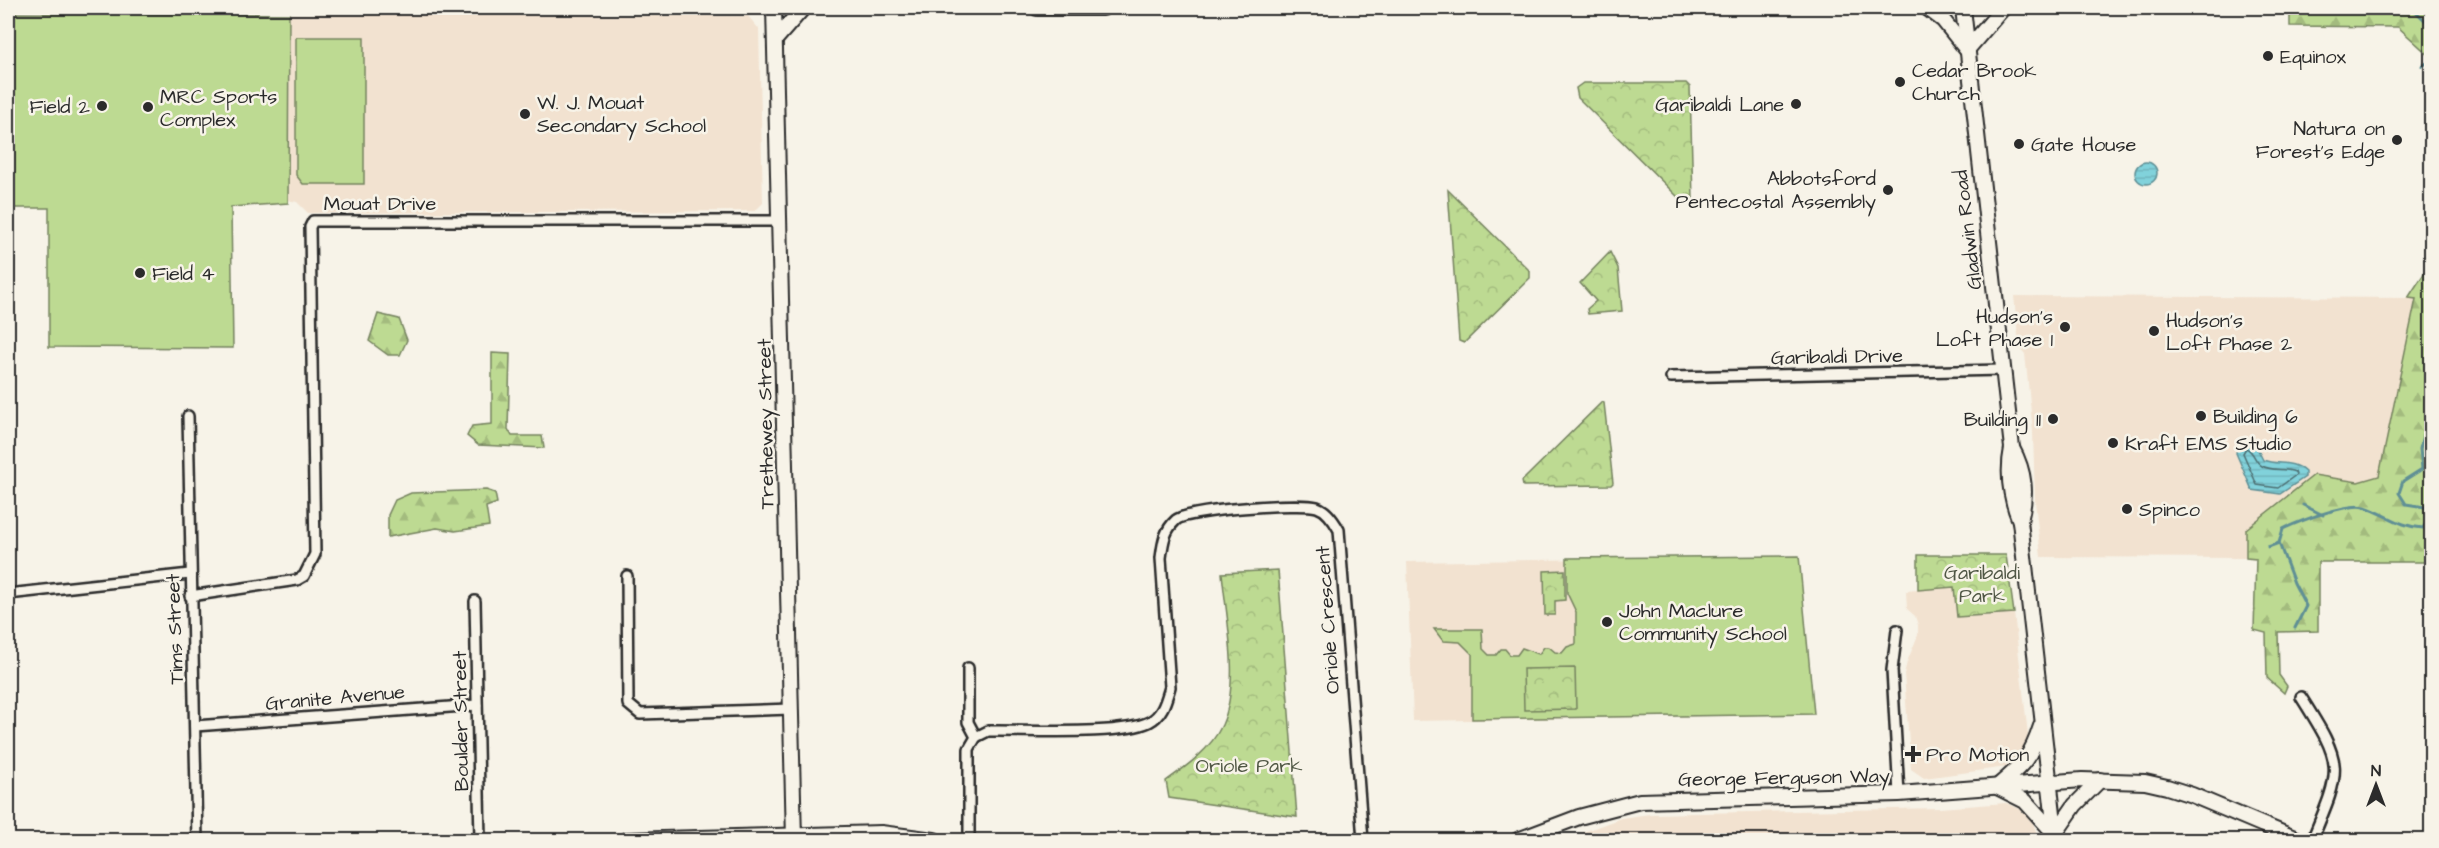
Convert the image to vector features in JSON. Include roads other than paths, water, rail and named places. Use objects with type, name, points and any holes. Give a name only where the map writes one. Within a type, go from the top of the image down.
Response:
[{"type":"main road","name":"Trethewey Street","points":[[774,8],[794,838]]},
{"type":"main road","points":[[775,40],[803,8]]},
{"type":"main road","points":[[1037,8],[1103,8]]},
{"type":"main road","points":[[1927,8],[1943,20],[1967,50],[2003,8]]},
{"type":"main road","name":"Gladwin Road","points":[[1963,8],[2012,448],[2021,465],[2025,496],[2020,521],[2055,837]]},
{"type":"main road","points":[[2043,721],[2030,757],[1996,787],[2025,801],[2055,837],[2075,805],[2100,780]]},
{"type":"main road","name":"George Ferguson Way","points":[[1518,840],[1579,817],[1640,801],[1899,794],[2050,781],[2100,780],[2145,782],[2167,787],[2192,795],[2299,840]]},
{"type":"main road","points":[[626,840],[794,838],[881,833],[934,840]]},
{"type":"street","name":"Mouat Drive","points":[[190,596],[297,580],[304,576],[315,554],[310,227],[313,221],[778,221]]},
{"type":"street","name":"Garibaldi Drive","points":[[1671,377],[2003,370]]},
{"type":"street","name":"Tims Street","points":[[188,416],[190,596],[197,840]]},
{"type":"street","name":"Oriole Crescent","points":[[976,737],[988,731],[1127,728],[1150,721],[1164,707],[1170,687],[1161,558],[1163,538],[1177,519],[1200,513],[1299,505],[1318,507],[1332,519],[1339,530],[1363,840]]},
{"type":"street","points":[[8,594],[190,574]]},
{"type":"street","points":[[627,576],[628,704],[632,708],[640,714],[791,709]]},
{"type":"street","name":"Boulder Street","points":[[476,601],[480,840]]},
{"type":"street","points":[[1897,630],[1892,670],[1899,794]]},
{"type":"street","points":[[968,668],[968,722],[976,737],[969,749],[969,840]]},
{"type":"street","points":[[2301,697],[2330,743],[2336,768],[2332,795],[2312,840]]},
{"type":"street","name":"Granite Avenue","points":[[195,726],[477,705]]},
{"type":"water","points":[[2146,162],[2154,165],[2157,173],[2154,181],[2146,184],[2138,181],[2135,173],[2138,165]]},
{"type":"water","points":[[2245,441],[2256,446],[2263,460],[2295,465],[2305,472],[2305,477],[2280,494],[2252,490],[2236,453],[2239,444]]},
{"type":"waterway","points":[[2412,8],[2432,27]]},
{"type":"waterway","points":[[2422,66],[2432,60]]},
{"type":"waterway","points":[[2295,628],[2306,606],[2294,583],[2279,543],[2283,529],[2324,513],[2358,506],[2415,527],[2423,528],[2430,517],[2425,507],[2406,504],[2399,493],[2403,481],[2422,469],[2420,449],[2432,393]]},
{"type":"waterway","points":[[2303,505],[2323,515]]},
{"type":"waterway","points":[[2268,547],[2279,543]]},
{"type":"place","name":"Equinox","points":[[2268,56]]},
{"type":"place","name":"Cedar Brook Church","points":[[1900,82]]},
{"type":"place","name":"Garibaldi Lane","points":[[1796,104]]},
{"type":"place","name":"Field 2","points":[[102,106]]},
{"type":"place","name":"MRC Sports Complex","points":[[148,107]]},
{"type":"place","name":"W. J. Mouat Secondary School","points":[[525,114]]},
{"type":"place","name":"Natura on Forest's Edge","points":[[2397,140]]},
{"type":"place","name":"Gate House","points":[[2019,144]]},
{"type":"place","name":"Abbotsford Pentecostal Assembly","points":[[1888,190]]},
{"type":"place","name":"Field 4","points":[[140,273]]},
{"type":"place","name":"Hudson's Loft Phase 1","points":[[2065,327]]},
{"type":"place","name":"Hudson's Loft Phase 2","points":[[2154,331]]},
{"type":"place","name":"Building 6","points":[[2201,416]]},
{"type":"place","name":"Building 11","points":[[2053,419]]},
{"type":"place","name":"Kraft EMS Studio","points":[[2113,443]]},
{"type":"place","name":"Spinco","points":[[2127,509]]},
{"type":"place","name":"John Maclure Community School","points":[[1607,622]]},
{"type":"place","name":"Pro Motion","points":[[1913,754]]},
{"type":"park label","name":"Garibaldi Park","points":[[1982,584]]},
{"type":"park label","name":"Oriole Park","points":[[1249,765]]}]
